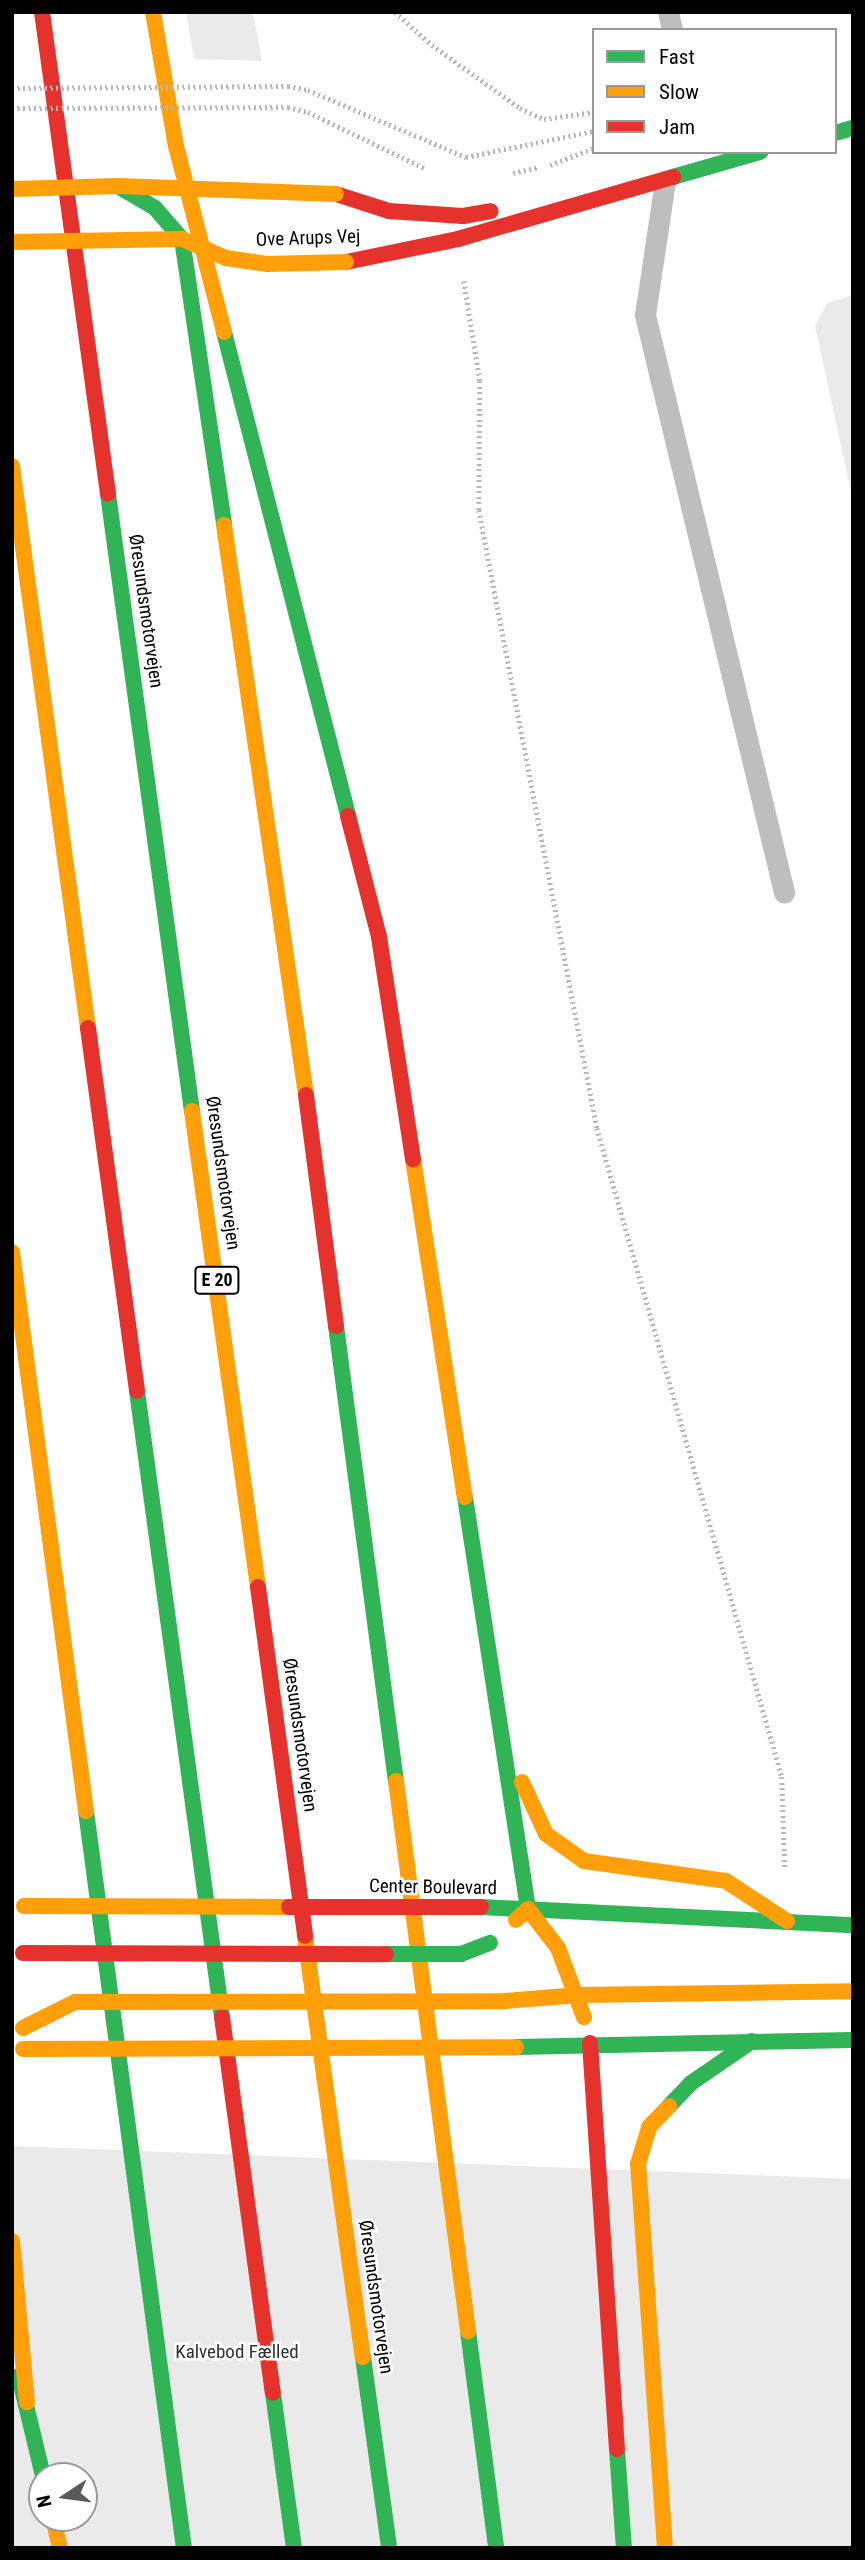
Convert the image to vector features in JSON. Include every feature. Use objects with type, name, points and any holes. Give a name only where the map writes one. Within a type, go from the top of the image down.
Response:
[{"type":"main road","name":"Øresundsmotorvejen","points":[[42,12],[389,2548]]},
{"type":"main road","points":[[153,12],[176,146],[379,937],[528,1909],[558,1948],[579,1995],[590,2042],[624,2548]]},
{"type":"main road","name":"Ove Arups Vej","points":[[12,242],[182,239],[226,258],[267,264],[346,262],[458,239],[665,181],[700,160],[745,154]]},
{"type":"main road","points":[[118,186],[155,208],[182,239],[284,926],[496,2548]]},
{"type":"main road","name":"Ove Arups Vej","points":[[12,189],[118,186],[336,194],[389,211],[449,216],[548,200],[601,198]]},
{"type":"main road","points":[[12,466],[294,2548]]},
{"type":"main road","points":[[12,1252],[184,2548]]},
{"type":"main road","points":[[490,1652],[524,1788],[546,1834],[584,1861],[726,1881],[787,1921]]},
{"type":"main road","name":"Center Boulevard","points":[[18,1906],[481,1907],[853,1924]]},
{"type":"main road","points":[[18,1953],[461,1954],[490,1943],[528,1909]]},
{"type":"main road","points":[[18,2042],[75,2002],[505,2001],[579,1995],[853,1991]]},
{"type":"main road","points":[[18,2042],[516,2047],[590,2042],[853,2040]]},
{"type":"main road","points":[[666,2548],[638,2164],[649,2127],[691,2083],[752,2041]]},
{"type":"main road","points":[[12,2241],[27,2402]]},
{"type":"main road","points":[[12,2351],[40,2462]]},
{"type":"lane","points":[[665,181],[645,315],[784,892]]},
{"type":"path","points":[[395,12],[432,45],[520,108],[544,119],[592,112]]},
{"type":"path","points":[[12,88],[288,86],[308,90],[466,157],[592,131]]},
{"type":"path","points":[[12,108],[288,107],[308,112],[436,174]]},
{"type":"path","points":[[503,175],[550,165],[592,149]]},
{"type":"path","points":[[458,239],[480,381],[479,510],[597,1128],[782,1777],[787,1921]]},
{"type":"green space","points":[[186,12],[253,12],[262,61],[194,59]]},
{"type":"green space","points":[[853,295],[853,501],[815,326],[827,303]]},
{"type":"green space","name":"Kalvebod Fælled","points":[[12,2146],[853,2179],[853,2548],[12,2548]]},
{"type":"traffic: fast","points":[[837,132],[853,128]]},
{"type":"traffic: fast","points":[[673,177],[753,154]]},
{"type":"traffic: fast","points":[[118,186],[155,208],[182,239],[224,525]]},
{"type":"traffic: fast","points":[[224,332],[348,816]]},
{"type":"traffic: fast","points":[[108,494],[192,1111]]},
{"type":"traffic: fast","points":[[336,1326],[396,1781]]},
{"type":"traffic: fast","points":[[137,1391],[222,2017]]},
{"type":"traffic: fast","points":[[465,1497],[528,1909]]},
{"type":"traffic: fast","points":[[86,1811],[184,2548]]},
{"type":"traffic: fast","points":[[481,1907],[853,1925]]},
{"type":"traffic: fast","points":[[386,1954],[461,1954],[490,1943]]},
{"type":"traffic: fast","points":[[516,2047],[853,2040]]},
{"type":"traffic: fast","points":[[669,2106],[691,2083],[752,2041]]},
{"type":"traffic: fast","points":[[468,2331],[496,2548]]},
{"type":"traffic: fast","points":[[363,2357],[389,2548]]},
{"type":"traffic: fast","points":[[19,2376],[40,2462]]},
{"type":"traffic: fast","points":[[273,2393],[294,2548]]},
{"type":"traffic: fast","points":[[617,2449],[624,2548]]},
{"type":"traffic: slow","points":[[153,12],[176,146],[224,332]]},
{"type":"traffic: slow","points":[[12,189],[118,186],[336,194]]},
{"type":"traffic: slow","points":[[12,242],[182,239],[226,258],[267,264],[346,262]]},
{"type":"traffic: slow","points":[[12,466],[88,1028]]},
{"type":"traffic: slow","points":[[224,525],[306,1095]]},
{"type":"traffic: slow","points":[[192,1111],[258,1587]]},
{"type":"traffic: slow","points":[[413,1159],[465,1497]]},
{"type":"traffic: slow","points":[[12,1252],[86,1811]]},
{"type":"traffic: slow","points":[[396,1781],[468,2331]]},
{"type":"traffic: slow","points":[[522,1782],[546,1834],[584,1861],[726,1881],[787,1921]]},
{"type":"traffic: slow","points":[[24,1906],[289,1907]]},
{"type":"traffic: slow","points":[[516,1920],[528,1909],[558,1948],[584,2017]]},
{"type":"traffic: slow","points":[[305,1936],[363,2357]]},
{"type":"traffic: slow","points":[[505,2001],[579,1995],[853,1991]]},
{"type":"traffic: slow","points":[[23,2028],[75,2002],[505,2001]]},
{"type":"traffic: slow","points":[[23,2049],[516,2047]]},
{"type":"traffic: slow","points":[[665,2548],[638,2164],[649,2127],[669,2106]]},
{"type":"traffic: slow","points":[[12,2241],[27,2402]]},
{"type":"traffic: slow","points":[[56,2532],[60,2548]]},
{"type":"traffic: jam","points":[[42,12],[108,494]]},
{"type":"traffic: jam","points":[[346,262],[458,239],[673,177]]},
{"type":"traffic: jam","points":[[336,194],[389,211],[463,216],[491,211]]},
{"type":"traffic: jam","points":[[348,816],[379,937],[413,1159]]},
{"type":"traffic: jam","points":[[88,1028],[137,1391]]},
{"type":"traffic: jam","points":[[306,1095],[336,1326]]},
{"type":"traffic: jam","points":[[258,1587],[305,1936]]},
{"type":"traffic: jam","points":[[289,1907],[481,1907]]},
{"type":"traffic: jam","points":[[23,1953],[386,1954]]},
{"type":"traffic: jam","points":[[222,2017],[273,2393]]},
{"type":"traffic: jam","points":[[590,2043],[617,2449]]}]
